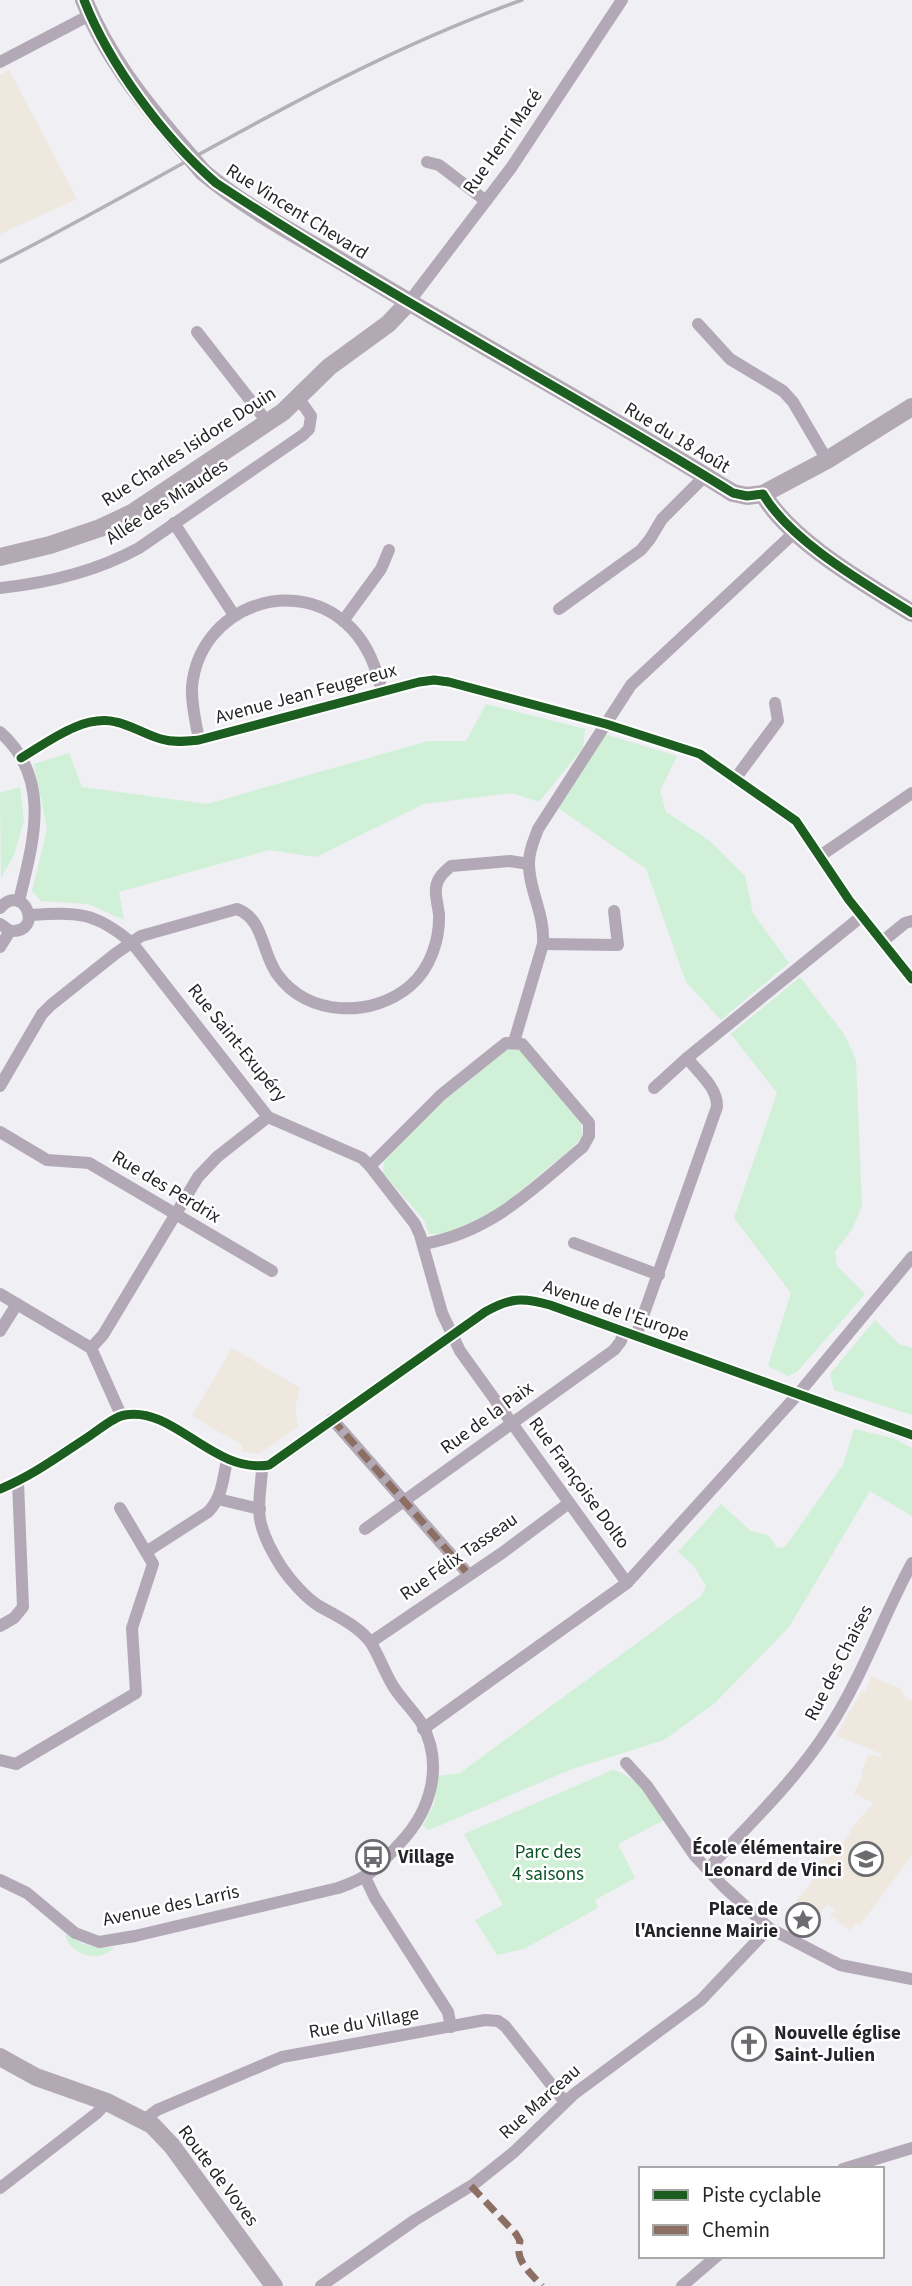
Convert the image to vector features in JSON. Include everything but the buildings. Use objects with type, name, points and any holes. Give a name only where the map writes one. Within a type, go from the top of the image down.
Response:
[{"type":"street","name":"Rue Henri Macé","points":[[410,302],[518,157],[622,0]]},
{"type":"street","points":[[0,62],[87,8]]},
{"type":"street","name":"Rue Vincent Chevard","points":[[87,8],[117,66],[140,99],[203,172],[257,210],[410,302]]},
{"type":"street","points":[[433,161],[486,201]]},
{"type":"street","name":"Rue Charles Isidore Douin","points":[[0,557],[50,545],[112,524],[132,513],[268,423],[299,399],[329,368],[388,324],[410,302]]},
{"type":"street","name":"Rue du 18 Août","points":[[410,302],[733,493],[747,496],[763,494]]},
{"type":"street","points":[[698,324],[730,359],[783,391],[793,402],[827,460]]},
{"type":"street","points":[[197,332],[268,423]]},
{"type":"street","name":"Allée des Miaudes","points":[[0,588],[96,568],[139,548],[303,435],[309,429],[311,416],[299,399]]},
{"type":"street","points":[[912,407],[827,460],[763,494],[795,532],[848,572],[912,613]]},
{"type":"street","name":"Rue du 18 Août","points":[[559,609],[641,550],[662,519],[705,476]]},
{"type":"street","points":[[174,523],[234,615]]},
{"type":"street","points":[[514,1042],[543,944],[541,912],[529,864],[531,848],[538,830],[631,685],[795,532]]},
{"type":"street","points":[[343,621],[381,569],[389,550]]},
{"type":"street","points":[[199,740],[192,689],[200,655],[210,639],[234,615],[249,607],[287,600],[324,608],[343,621],[363,642],[382,691]]},
{"type":"street","name":"Avenue Jean Feugereux","points":[[21,758],[69,730],[101,720],[115,721],[161,739],[180,742],[199,740],[382,691],[433,680],[449,682],[606,724],[690,750],[796,821],[834,879],[912,979]]},
{"type":"street","points":[[735,779],[778,721],[775,703]]},
{"type":"street","points":[[0,732],[21,758],[32,783],[36,809],[32,846],[19,901]]},
{"type":"street","points":[[820,856],[912,793]]},
{"type":"street","points":[[0,1086],[42,1014],[114,954],[133,944],[141,936],[237,909],[248,913],[257,924],[264,952],[278,976],[299,995],[321,1005],[344,1009],[365,1008],[390,999],[411,985],[426,966],[436,944],[439,916],[436,889],[444,872],[451,866],[510,861],[529,864]]},
{"type":"street","points":[[0,908],[9,901],[19,901],[26,907],[29,915],[23,928],[5,928],[0,947]]},
{"type":"street","points":[[543,944],[618,945],[614,911]]},
{"type":"street","name":"Rue Saint-Exupéry","points":[[29,915],[87,915],[114,927],[133,944],[268,1117],[362,1158],[415,1224],[442,1313],[453,1334]]},
{"type":"street","points":[[654,1088],[862,916]]},
{"type":"street","points":[[883,941],[905,923],[912,922]]},
{"type":"street","points":[[370,1166],[440,1095],[506,1043],[522,1044],[589,1123],[589,1136],[583,1147],[498,1216],[465,1234],[423,1244]]},
{"type":"street","name":"Rue de la Paix","points":[[365,1529],[614,1350],[629,1334],[659,1275],[718,1107],[718,1098],[713,1090],[687,1058]]},
{"type":"street","points":[[91,1348],[103,1335],[198,1177],[209,1163],[268,1117]]},
{"type":"street","name":"Rue des Perdrix","points":[[0,1132],[47,1160],[89,1163],[272,1271]]},
{"type":"street","points":[[574,1243],[659,1275]]},
{"type":"street","points":[[423,1729],[627,1583],[799,1393],[912,1258]]},
{"type":"street","points":[[0,1294],[91,1348],[121,1415]]},
{"type":"street","name":"Avenue de l'Europe","points":[[262,1466],[275,1461],[498,1304],[521,1299],[550,1305],[912,1435]]},
{"type":"street","points":[[0,1331],[17,1304]]},
{"type":"street","name":"Rue Françoise Dolto","points":[[453,1334],[460,1351],[627,1583]]},
{"type":"street","points":[[0,1489],[18,1482],[121,1415],[149,1416],[228,1460],[251,1467],[262,1466],[260,1518],[267,1539],[283,1569],[316,1605],[337,1616],[371,1642],[388,1678],[423,1729],[428,1742],[433,1774],[425,1808],[407,1835],[373,1873],[365,1877],[375,1898],[448,2011],[451,2027]]},
{"type":"street","points":[[332,1419],[469,1575]]},
{"type":"street","points":[[146,1552],[208,1512],[218,1499],[228,1460]]},
{"type":"street","points":[[0,1626],[14,1618],[23,1606],[18,1482]]},
{"type":"street","points":[[218,1499],[260,1509]]},
{"type":"street","name":"Rue Félix Tasseau","points":[[371,1642],[569,1503]]},
{"type":"street","points":[[0,1760],[16,1764],[136,1693],[131,1629],[153,1564],[120,1508]]},
{"type":"street","name":"Rue des Chaises","points":[[708,1869],[782,1790],[827,1731],[866,1661],[912,1563]]},
{"type":"street","points":[[626,1763],[647,1786],[695,1856],[769,1928],[840,1965],[912,1979]]},
{"type":"street","name":"Avenue des Larris","points":[[0,1880],[27,1893],[75,1933],[99,1941],[135,1936],[338,1888],[365,1877]]},
{"type":"street","name":"Rue Marceau","points":[[321,2286],[415,2220],[474,2184],[514,2152],[565,2102],[701,2000],[769,1928]]},
{"type":"street","name":"Rue du Village","points":[[144,2120],[157,2110],[282,2057],[485,2020],[498,2021],[513,2034],[565,2102]]},
{"type":"street","name":"Route de Voves","points":[[0,2057],[36,2077],[107,2102],[144,2120],[172,2146],[275,2286]]},
{"type":"street","points":[[0,2188],[97,2113],[107,2102]]},
{"type":"street","points":[[850,2167],[912,2148]]},
{"type":"street","points":[[682,2286],[715,2258]]},
{"type":"shaded area","points":[[9,70],[77,199],[0,234],[0,75]]},
{"type":"shaded area","points":[[232,1348],[300,1388],[295,1408],[298,1426],[259,1454],[241,1451],[242,1445],[192,1416]]},
{"type":"shaded area","points":[[871,1676],[899,1688],[906,1698],[912,1701],[912,1855],[860,1925],[856,1923],[850,1930],[830,1915],[835,1909],[828,1904],[816,1917],[796,1901],[824,1867],[820,1863],[838,1843],[841,1845],[851,1833],[849,1831],[874,1803],[854,1794],[868,1755],[881,1757],[882,1754],[836,1736],[862,1691],[866,1692]]},
{"type":"green space","points":[[486,704],[585,729],[583,748],[539,802],[512,793],[424,804],[316,857],[269,850],[119,892],[124,920],[88,904],[41,901],[32,891],[47,829],[34,764],[69,753],[82,787],[207,804],[428,741],[466,741]]},
{"type":"green space","points":[[604,734],[677,756],[660,791],[666,812],[710,841],[745,876],[753,913],[789,963],[721,1020],[686,982],[646,869],[557,807]]},
{"type":"green space","points":[[20,787],[24,820],[14,855],[1,878],[0,793]]},
{"type":"green space","points":[[800,977],[844,1034],[856,1060],[862,1206],[852,1229],[835,1252],[837,1266],[865,1294],[797,1372],[788,1376],[768,1366],[791,1293],[734,1218],[777,1093],[731,1034]]},
{"type":"green space","points":[[508,1049],[520,1050],[580,1119],[583,1136],[498,1209],[455,1233],[429,1234],[424,1220],[383,1173],[384,1161],[441,1103]]},
{"type":"green space","points":[[875,1320],[899,1344],[912,1348],[912,1415],[834,1390],[830,1374]]},
{"type":"green space","points":[[854,1429],[893,1438],[912,1448],[912,1516],[870,1491],[789,1627],[715,1703],[664,1740],[572,1769],[429,1830],[423,1826],[434,1804],[438,1776],[460,1773],[701,1596],[706,1586],[693,1565],[678,1552],[721,1504],[751,1531],[768,1535],[777,1548],[785,1547],[843,1465]]},
{"type":"green space","name":"Parc des 4 saisons","points":[[613,1770],[636,1783],[664,1820],[618,1844],[635,1878],[595,1900],[598,1908],[524,1949],[497,1955],[475,1920],[503,1905],[464,1834]]},
{"type":"green space","points":[[65,1934],[98,1948],[114,1947],[101,1955],[86,1955],[72,1947]]},
{"type":"railway","points":[[0,262],[322,88],[454,26],[522,0]]},
{"type":"marked path","points":[[332,1419],[469,1575]]},
{"type":"marked path","points":[[471,2186],[516,2234],[520,2241],[521,2260],[542,2286]]},
{"type":"cycle path","points":[[84,0],[108,49],[140,99],[177,144],[216,183],[408,302],[733,493],[747,496],[763,494],[776,512],[810,545],[912,613]]},
{"type":"cycle path","points":[[21,758],[54,737],[91,722],[116,722],[166,740],[199,740],[419,682],[449,682],[606,724],[700,754],[796,821],[849,900],[912,979]]},
{"type":"cycle path","points":[[0,1489],[34,1472],[111,1421],[125,1415],[143,1415],[160,1420],[230,1460],[249,1465],[269,1465],[485,1312],[516,1300],[550,1305],[912,1435]]},
{"type":"place","name":"Village","points":[[373,1857]]},
{"type":"place","name":"École élémentaire Leonard de Vinci","points":[[866,1859]]},
{"type":"place","name":"Place de l'Ancienne Mairie","points":[[803,1920]]},
{"type":"place","name":"Nouvelle église Saint-Julien","points":[[749,2044]]}]
